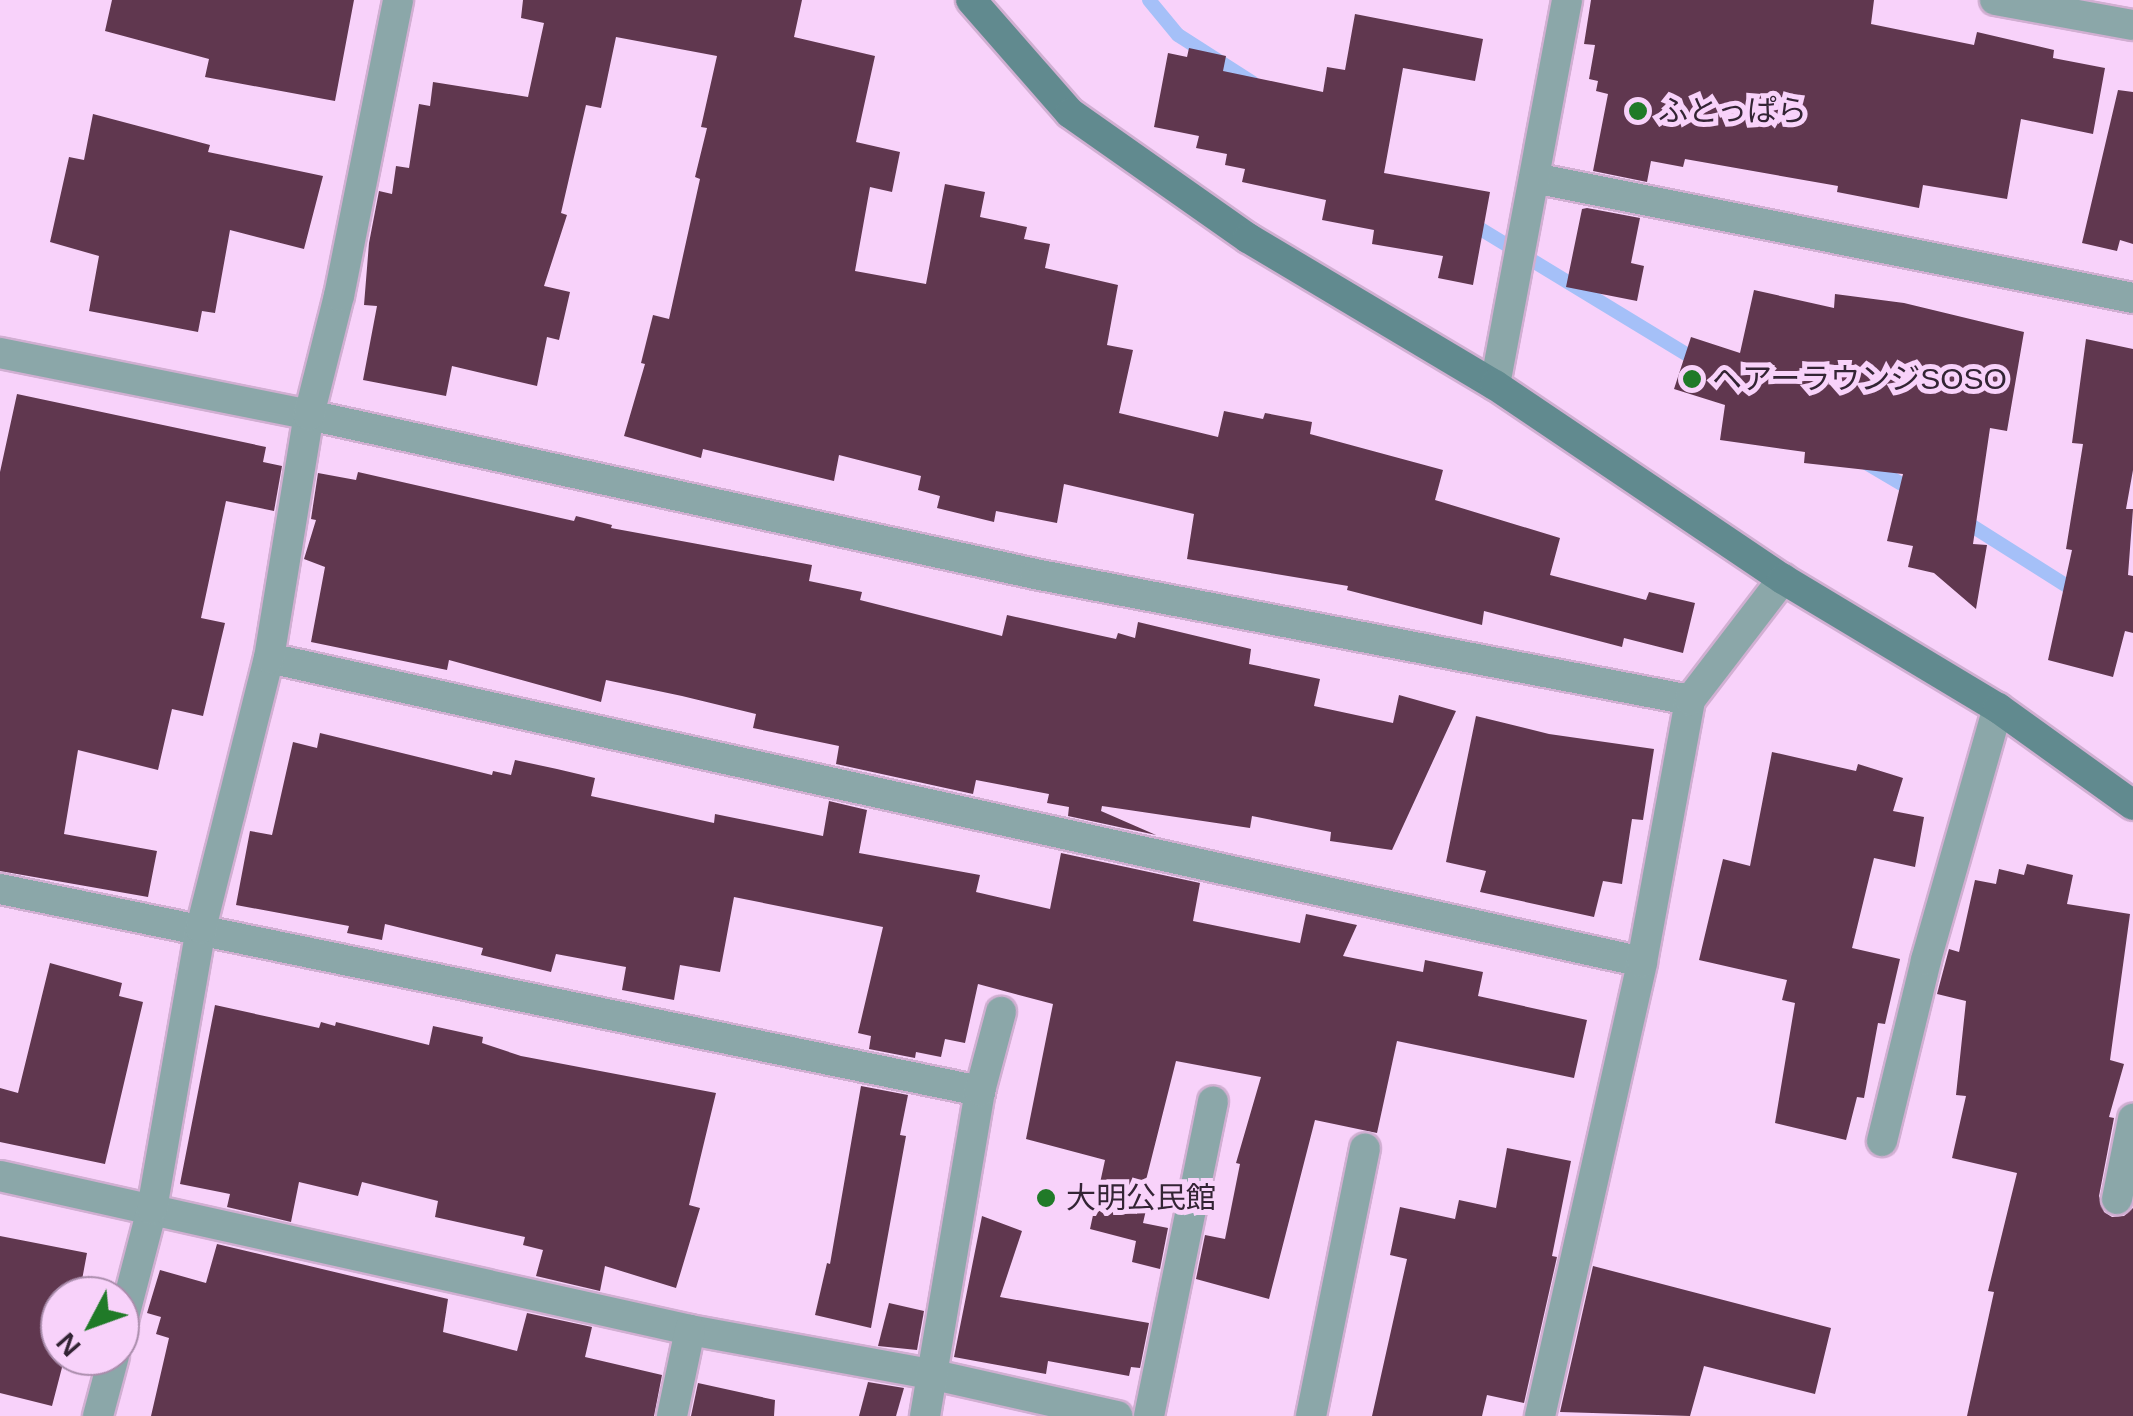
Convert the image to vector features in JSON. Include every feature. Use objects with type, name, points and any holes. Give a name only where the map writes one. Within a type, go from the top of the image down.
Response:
[{"type":"street","points":[[135,1276],[152,1209],[201,928],[269,658],[310,415],[340,296],[398,0]]},
{"type":"street","points":[[972,0],[1070,114],[1248,238],[1495,385],[1783,579],[1998,708],[2133,806]]},
{"type":"street","points":[[1495,385],[1568,0]]},
{"type":"street","points":[[1995,0],[2133,25]]},
{"type":"street","points":[[1534,178],[2133,298]]},
{"type":"street","points":[[0,353],[310,415],[1035,574],[1690,700]]},
{"type":"street","points":[[1540,1416],[1642,962],[1690,700],[1783,579]]},
{"type":"street","points":[[269,658],[1642,962]]},
{"type":"street","points":[[1882,1141],[1926,960],[1998,708]]},
{"type":"street","points":[[0,889],[980,1091]]},
{"type":"street","points":[[925,1416],[980,1091],[1001,1012]]},
{"type":"street","points":[[1149,1416],[1213,1101]]},
{"type":"street","points":[[2117,1199],[2133,1118]]},
{"type":"street","points":[[1310,1416],[1364,1148]]},
{"type":"street","points":[[0,1176],[690,1330],[934,1375],[1117,1416]]},
{"type":"street","points":[[672,1416],[690,1330]]},
{"type":"street","points":[[98,1416],[109,1376]]},
{"type":"building","points":[[112,0],[354,0],[335,101],[205,77],[209,59],[105,31]]},
{"type":"building","points":[[523,0],[802,0],[794,37],[875,56],[856,142],[900,152],[892,192],[870,187],[855,271],[926,284],[945,184],[985,192],[980,217],[1027,227],[1024,239],[1050,244],[1045,268],[1118,285],[1107,345],[1133,350],[1119,413],[1218,437],[1224,411],[1263,419],[1265,413],[1312,422],[1310,434],[1443,470],[1435,500],[1560,538],[1550,575],[1646,600],[1649,592],[1695,603],[1683,653],[1624,638],[1622,647],[1484,611],[1482,625],[1347,590],[1348,586],[1187,559],[1194,514],[1064,484],[1057,523],[996,511],[994,522],[937,508],[940,496],[918,490],[921,476],[839,455],[834,481],[703,449],[701,458],[624,436],[645,364],[641,363],[653,315],[669,319],[700,179],[695,177],[707,128],[701,127],[717,56],[616,37],[601,108],[586,105],[561,213],[567,215],[544,286],[570,292],[559,340],[547,337],[537,386],[452,366],[446,396],[363,380],[377,306],[364,305],[369,243],[379,191],[392,194],[396,166],[409,168],[419,104],[430,106],[433,82],[528,97],[544,23],[521,18]]},
{"type":"building","points":[[1591,0],[1874,0],[1871,24],[1974,45],[1977,32],[2054,50],[2053,58],[2105,68],[2093,134],[2021,119],[2007,199],[1923,185],[1919,208],[1837,192],[1838,186],[1685,159],[1683,167],[1651,161],[1647,182],[1593,171],[1608,94],[1596,91],[1598,81],[1589,79],[1595,45],[1584,44]]},
{"type":"building","points":[[1355,14],[1483,39],[1475,81],[1403,68],[1384,173],[1490,192],[1473,285],[1438,278],[1443,256],[1372,244],[1374,230],[1322,220],[1326,200],[1242,182],[1245,169],[1225,165],[1227,154],[1196,148],[1199,136],[1154,127],[1168,53],[1187,57],[1189,48],[1226,56],[1223,71],[1323,92],[1327,67],[1345,70]]},
{"type":"building","points":[[2118,90],[2133,92],[2133,244],[2120,240],[2117,251],[2082,243]]},
{"type":"building","points":[[93,114],[210,145],[208,152],[323,176],[304,249],[230,230],[215,313],[202,311],[198,332],[89,311],[99,256],[50,242],[69,157],[84,160]]},
{"type":"building","points":[[1582,209],[1640,218],[1631,263],[1644,266],[1637,301],[1566,287]]},
{"type":"building","points":[[1754,290],[1834,308],[1835,294],[1904,303],[2024,332],[2007,431],[1990,428],[1973,544],[1987,545],[1976,609],[1934,573],[1908,567],[1913,546],[1887,541],[1903,474],[1804,463],[1805,452],[1720,440],[1725,405],[1674,389],[1691,337],[1740,353]]},
{"type":"building","points":[[2086,339],[2133,349],[2133,470],[2126,509],[2133,509],[2128,575],[2133,576],[2133,633],[2125,631],[2113,677],[2048,660],[2072,550],[2066,549],[2083,444],[2072,443]]},
{"type":"building","points":[[17,394],[266,447],[263,462],[282,466],[274,511],[226,501],[201,618],[225,623],[203,716],[172,709],[158,770],[78,750],[64,834],[157,851],[148,897],[0,871],[0,472]]},
{"type":"building","points":[[358,472],[574,521],[576,516],[612,525],[611,528],[812,565],[809,581],[862,592],[860,600],[1002,636],[1007,615],[1116,639],[1118,633],[1135,638],[1138,622],[1251,649],[1249,664],[1320,679],[1314,706],[1393,723],[1399,695],[1456,711],[1392,850],[1330,841],[1331,832],[1252,816],[1250,828],[1102,806],[1101,811],[1156,835],[1068,816],[1069,807],[1047,803],[1049,794],[976,780],[973,794],[836,764],[839,746],[753,728],[756,714],[682,696],[606,680],[601,702],[449,660],[447,670],[311,642],[325,567],[304,559],[316,520],[311,519],[318,473],[356,480]]},
{"type":"building","points":[[1476,716],[1549,734],[1654,749],[1643,820],[1632,819],[1622,884],[1603,881],[1594,917],[1480,892],[1486,871],[1446,862]]},
{"type":"building","points":[[320,733],[492,775],[493,771],[511,775],[515,760],[557,769],[595,778],[591,796],[714,823],[715,814],[823,836],[829,801],[867,810],[859,853],[980,875],[976,892],[1050,909],[1061,853],[1200,883],[1193,921],[1300,943],[1306,914],[1357,925],[1343,956],[1423,972],[1425,960],[1483,972],[1478,996],[1587,1020],[1574,1078],[1397,1041],[1377,1133],[1315,1120],[1269,1299],[1196,1279],[1205,1235],[1225,1239],[1240,1164],[1236,1163],[1261,1077],[1176,1061],[1142,1196],[1149,1197],[1143,1223],[1168,1228],[1160,1269],[1132,1262],[1136,1241],[1090,1229],[1105,1160],[1026,1139],[1053,1004],[978,984],[965,1043],[945,1039],[941,1057],[916,1052],[915,1058],[869,1049],[871,1036],[858,1033],[883,927],[734,897],[720,972],[680,965],[674,1000],[622,990],[626,967],[556,954],[551,972],[481,955],[483,948],[385,924],[382,940],[347,933],[349,926],[236,905],[250,831],[272,835],[293,742],[317,748]]},
{"type":"building","points":[[1772,752],[1856,771],[1858,764],[1903,778],[1893,811],[1924,817],[1915,867],[1874,858],[1852,948],[1900,959],[1885,1024],[1878,1023],[1864,1098],[1857,1097],[1846,1140],[1775,1123],[1795,1003],[1782,1000],[1787,980],[1699,960],[1723,859],[1750,866]]},
{"type":"building","points":[[2027,864],[2073,875],[2067,904],[2130,914],[2110,1060],[2124,1064],[2109,1117],[2114,1118],[2099,1196],[2104,1212],[2112,1217],[2124,1216],[2133,1208],[2133,1416],[1967,1416],[1994,1292],[1988,1291],[2017,1173],[1952,1158],[1966,1096],[1956,1095],[1966,1001],[1937,994],[1949,949],[1959,952],[1975,880],[1996,884],[1999,869],[2024,875]]},
{"type":"building","points":[[50,963],[122,983],[119,996],[143,1002],[105,1164],[0,1142],[0,1088],[18,1093]]},
{"type":"building","points":[[215,1005],[319,1028],[321,1022],[335,1026],[336,1022],[429,1045],[433,1026],[483,1037],[482,1043],[521,1056],[716,1093],[689,1205],[700,1208],[676,1288],[605,1266],[600,1291],[536,1276],[543,1250],[523,1245],[525,1237],[435,1217],[438,1201],[362,1182],[358,1196],[299,1182],[291,1222],[227,1207],[230,1194],[180,1184]]},
{"type":"building","points":[[861,1086],[908,1095],[900,1135],[906,1136],[871,1328],[815,1315],[827,1263],[830,1264]]},
{"type":"building","points":[[1507,1148],[1571,1161],[1552,1256],[1557,1257],[1524,1403],[1487,1395],[1482,1416],[1372,1416],[1407,1259],[1390,1255],[1400,1207],[1455,1219],[1459,1200],[1496,1208]]},
{"type":"building","points":[[982,1216],[1022,1231],[1000,1297],[1149,1323],[1140,1368],[1131,1367],[1129,1376],[1048,1361],[1046,1374],[954,1357]]},
{"type":"building","points":[[0,1236],[87,1253],[83,1276],[40,1276],[40,1376],[60,1376],[52,1406],[0,1393]]},
{"type":"building","points":[[217,1244],[448,1299],[443,1332],[517,1351],[527,1313],[592,1327],[585,1357],[662,1375],[654,1416],[151,1416],[169,1338],[156,1334],[161,1317],[147,1313],[160,1270],[206,1283]]},
{"type":"building","points":[[1593,1266],[1831,1328],[1815,1394],[1704,1366],[1690,1416],[1560,1412]]},
{"type":"building","points":[[889,1303],[924,1311],[917,1350],[878,1346]]},
{"type":"building","points":[[868,1382],[904,1388],[896,1416],[859,1416]]},
{"type":"building","points":[[698,1383],[775,1400],[774,1416],[691,1416]]},
{"type":"waterway","points":[[1149,0],[1178,35],[1253,83]]},
{"type":"waterway","points":[[1469,222],[1698,361]]},
{"type":"waterway","points":[[1866,463],[1917,493]]},
{"type":"waterway","points":[[1961,519],[2078,593]]},
{"type":"place","name":"ふとっぱら","points":[[1638,111]]},
{"type":"place","name":"ヘアーラウンジSOSO","points":[[1692,379]]},
{"type":"place","name":"大明公民館","points":[[1046,1198]]}]
